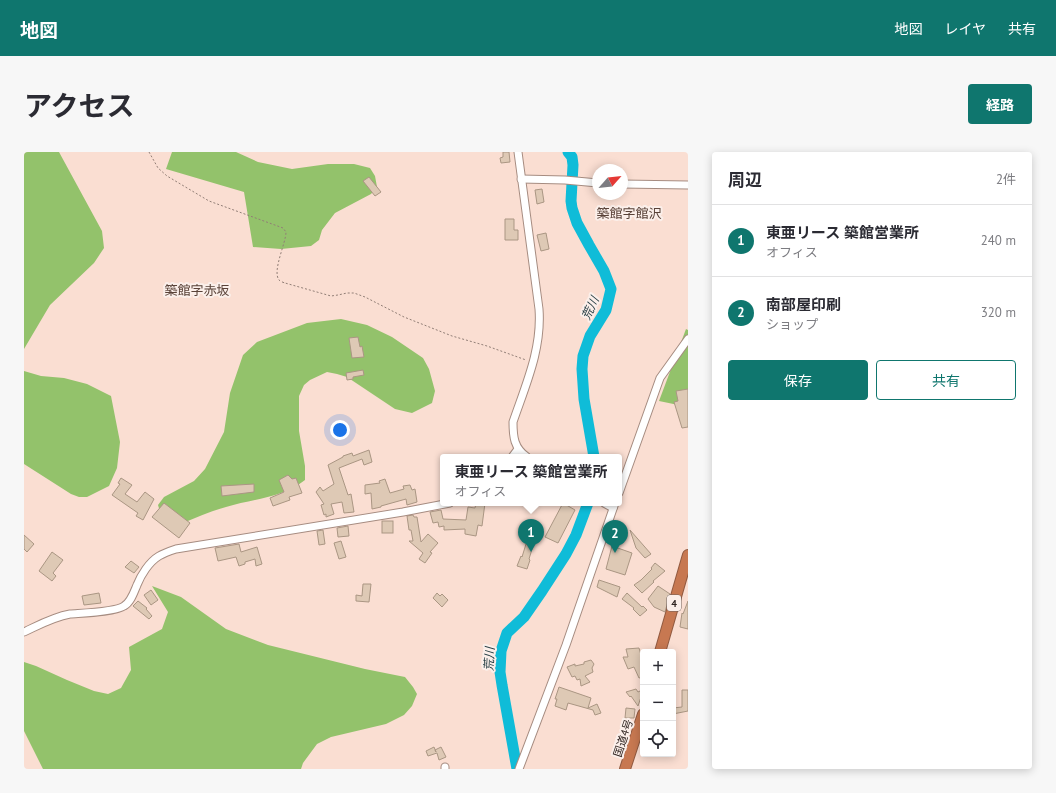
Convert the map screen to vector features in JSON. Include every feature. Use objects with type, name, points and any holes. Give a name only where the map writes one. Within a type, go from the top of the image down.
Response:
[{"type":"highway","name":"4","points":[[661,649],[688,555]]},
{"type":"highway","name":"国道4号","points":[[625,769],[641,721]]},
{"type":"street","points":[[518,152],[540,323],[534,362],[513,422],[513,432],[518,449],[524,454]]},
{"type":"street","points":[[521,179],[565,180],[592,183]]},
{"type":"street","points":[[628,184],[688,185]]},
{"type":"street","points":[[622,484],[660,378],[688,339]]},
{"type":"street","points":[[514,454],[518,449]]},
{"type":"street","points":[[24,632],[44,622],[68,615],[113,609],[124,606],[133,595],[138,582],[148,566],[158,557],[176,549],[440,505]]},
{"type":"street","points":[[520,768],[566,645],[614,506]]},
{"type":"path","points":[[149,152],[158,168],[167,176],[203,197],[216,204],[283,228],[286,232],[286,237],[278,264],[277,275],[280,280],[285,283],[330,296],[354,293],[404,317],[452,336],[534,362]]},
{"type":"green space","points":[[24,152],[59,152],[102,231],[104,248],[94,263],[50,305],[24,349]]},
{"type":"green space","points":[[172,152],[236,152],[258,162],[292,169],[328,164],[354,164],[370,168],[375,176],[377,187],[371,194],[335,213],[322,230],[319,240],[311,246],[281,249],[253,247],[244,192],[166,169]]},
{"type":"green space","points":[[341,319],[367,325],[392,337],[423,358],[429,369],[435,391],[432,403],[412,413],[395,409],[347,377],[327,372],[310,380],[304,385],[299,396],[299,431],[305,466],[305,480],[287,491],[236,504],[204,514],[183,523],[161,515],[158,505],[164,497],[194,481],[205,469],[224,432],[230,393],[243,355],[257,342],[307,323]]},
{"type":"green space","points":[[686,329],[688,330],[688,407],[659,401]]},
{"type":"green space","points":[[24,371],[41,376],[64,378],[87,384],[111,396],[120,442],[117,468],[109,486],[87,497],[79,497],[71,494],[24,464]]},
{"type":"green space","points":[[152,586],[181,597],[226,629],[268,645],[365,669],[405,677],[417,694],[412,706],[404,715],[386,724],[331,737],[317,744],[303,763],[301,769],[43,769],[24,731],[24,662],[94,691],[108,694],[121,688],[131,670],[129,647],[162,629],[168,612]]},
{"type":"building","points":[[503,152],[509,152],[510,162],[501,163],[500,158],[503,157]]},
{"type":"building","points":[[369,177],[381,192],[375,196],[363,181]]},
{"type":"building","points":[[542,189],[544,202],[537,204],[535,190]]},
{"type":"building","points":[[505,219],[514,219],[514,230],[518,230],[518,240],[505,240]]},
{"type":"building","points":[[546,233],[549,249],[541,251],[537,235]]},
{"type":"building","points":[[358,337],[360,347],[362,346],[364,357],[352,358],[349,338]]},
{"type":"building","points":[[363,370],[364,375],[347,380],[346,373]]},
{"type":"building","points":[[688,389],[688,427],[682,428],[674,402],[678,401],[676,391]]},
{"type":"building","points":[[369,450],[372,462],[364,465],[362,459],[339,468],[348,495],[351,494],[354,512],[344,513],[342,502],[331,504],[334,514],[326,517],[321,505],[324,504],[316,492],[320,487],[323,491],[334,484],[328,465],[343,456],[352,453],[353,456]]},
{"type":"building","points":[[288,475],[292,479],[296,478],[302,493],[289,497],[290,500],[273,506],[270,498],[284,492],[279,480]]},
{"type":"building","points":[[121,478],[132,485],[125,494],[137,502],[145,492],[154,499],[143,520],[136,516],[138,513],[112,495],[120,484],[118,483]]},
{"type":"building","points":[[385,479],[390,493],[404,489],[403,486],[410,485],[412,490],[415,489],[417,502],[407,505],[406,499],[372,509],[371,493],[365,494],[365,485],[380,483],[379,481]]},
{"type":"building","points":[[254,484],[254,492],[222,496],[221,486]]},
{"type":"building","points":[[164,503],[190,523],[179,538],[152,517]]},
{"type":"building","points":[[475,506],[485,506],[482,526],[478,525],[476,536],[465,534],[465,529],[444,530],[444,526],[439,527],[438,522],[433,523],[430,512],[441,510],[443,519],[466,520],[468,507],[475,508]]},
{"type":"building","points":[[561,506],[568,506],[575,510],[558,543],[545,537]]},
{"type":"building","points":[[413,515],[414,517],[417,517],[421,542],[428,534],[438,543],[430,552],[432,553],[425,563],[419,559],[423,553],[409,541],[413,541],[411,530],[409,530],[407,516]]},
{"type":"building","points":[[382,521],[393,521],[393,533],[382,533]]},
{"type":"building","points":[[348,526],[349,536],[338,537],[337,528]]},
{"type":"building","points":[[323,530],[325,544],[319,545],[317,531]]},
{"type":"building","points":[[630,530],[651,554],[645,558],[636,548]]},
{"type":"building","points":[[24,535],[34,544],[27,552],[24,549]]},
{"type":"building","points":[[341,541],[346,557],[339,559],[334,543]]},
{"type":"building","points":[[239,544],[241,552],[257,547],[262,564],[256,566],[255,559],[245,562],[245,564],[239,566],[236,557],[218,561],[215,548]]},
{"type":"building","points":[[526,544],[533,546],[527,569],[517,566],[521,556],[522,557]]},
{"type":"building","points":[[612,546],[632,553],[625,575],[606,569]]},
{"type":"building","points":[[52,552],[63,560],[53,573],[56,576],[52,581],[39,571]]},
{"type":"building","points":[[131,561],[139,567],[134,573],[125,567]]},
{"type":"building","points":[[655,563],[665,571],[642,593],[634,585],[652,569],[651,568]]},
{"type":"building","points":[[599,580],[620,587],[617,597],[597,587]]},
{"type":"building","points":[[363,584],[371,584],[369,602],[356,601],[356,595],[362,596]]},
{"type":"building","points":[[658,586],[670,594],[665,612],[654,607],[648,599]]},
{"type":"building","points":[[151,590],[158,600],[151,605],[144,595]]},
{"type":"building","points":[[99,593],[101,603],[84,605],[82,596]]},
{"type":"building","points":[[437,593],[440,596],[442,594],[448,600],[442,607],[433,598]]},
{"type":"building","points":[[627,593],[647,610],[640,616],[633,609],[634,608],[622,599]]},
{"type":"building","points":[[138,601],[147,608],[146,609],[152,616],[149,619],[133,606]]},
{"type":"building","points":[[688,601],[688,629],[680,627],[682,613],[683,614]]},
{"type":"building","points":[[639,648],[640,678],[634,667],[628,669],[623,657],[628,657],[626,649]]},
{"type":"building","points":[[591,660],[594,664],[592,668],[593,672],[585,676],[590,682],[581,686],[580,679],[577,680],[575,676],[572,677],[567,667],[575,664],[575,666],[584,664],[584,662]]},
{"type":"building","points":[[559,687],[591,698],[588,708],[597,704],[601,713],[595,715],[593,710],[568,703],[566,710],[555,706],[557,699],[555,699]]},
{"type":"building","points":[[636,689],[638,692],[640,691],[638,706],[631,696],[630,697],[626,692]]},
{"type":"building","points":[[682,690],[688,690],[688,711],[676,713],[676,708],[682,707]]},
{"type":"building","points":[[626,708],[635,709],[634,718],[625,718]]},
{"type":"building","points":[[434,747],[435,750],[441,747],[446,757],[439,760],[437,753],[428,756],[426,751]]},
{"type":"waterway","name":"荒川","points":[[568,152],[572,157],[573,165],[572,208],[577,223],[604,271],[611,289],[606,310],[590,336],[583,356],[582,369],[584,399],[593,454]]},
{"type":"waterway","name":"荒川","points":[[517,769],[500,672],[501,651],[507,633],[524,617],[566,554],[576,535],[587,506]]},
{"type":"place","name":"東亜リース 築館営業所","points":[[531,552]]},
{"type":"place","name":"南部屋印刷","points":[[615,553]]},
{"type":"district","name":"築館字館沢","points":[[629,213]]},
{"type":"district","name":"築館字赤坂","points":[[197,290]]}]
